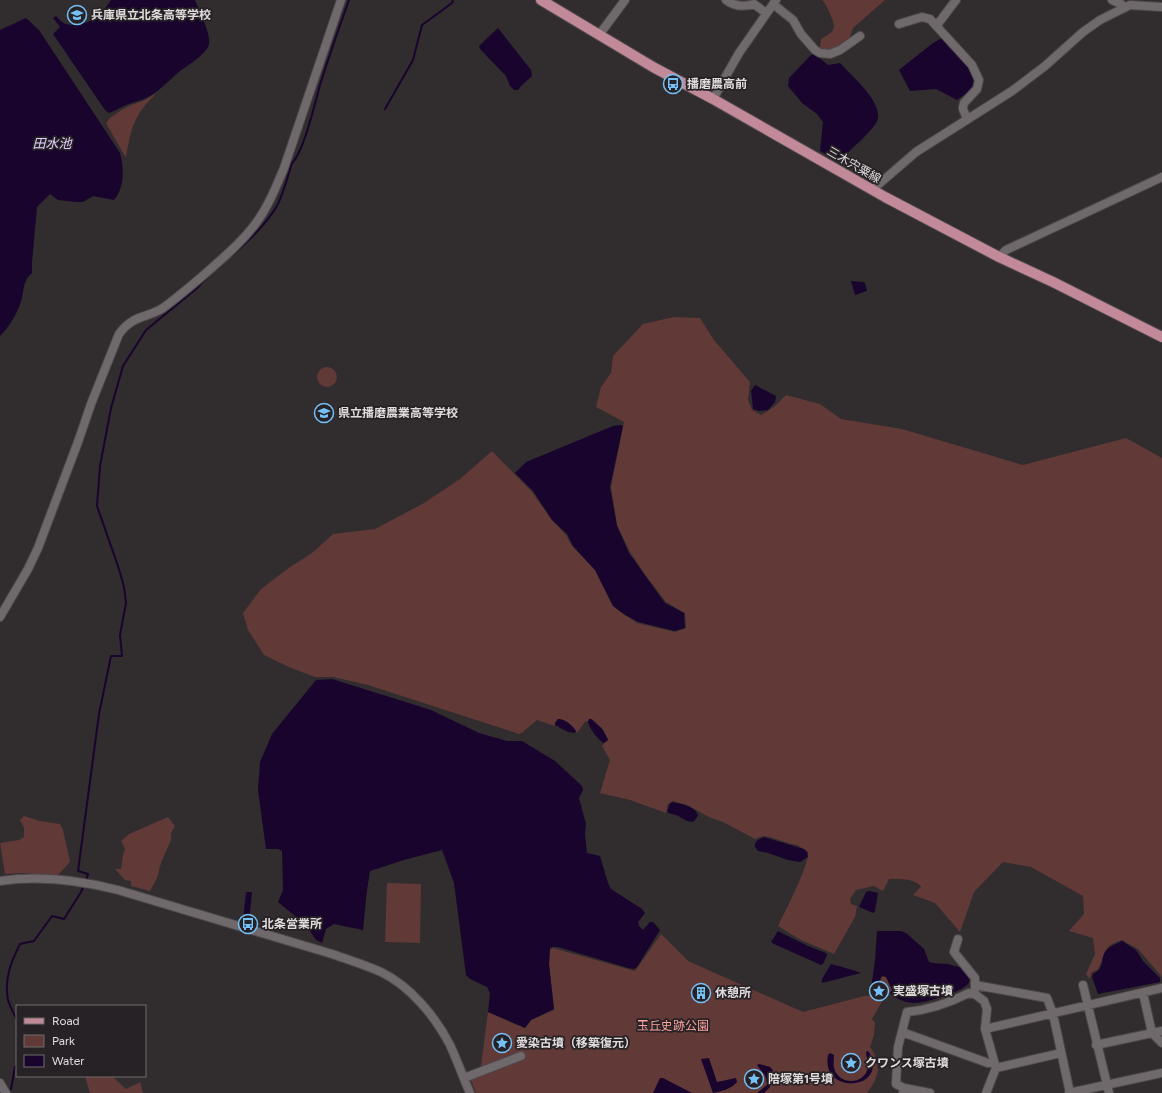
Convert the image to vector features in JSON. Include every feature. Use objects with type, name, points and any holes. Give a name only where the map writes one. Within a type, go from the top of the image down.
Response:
[{"type":"main road","name":"三木宍粟線","points":[[541,0],[653,67],[713,99],[872,190],[999,257],[1053,282],[1162,337]]},
{"type":"street","points":[[0,617],[38,548],[91,404],[119,334],[126,325],[136,318],[161,309],[224,257],[256,223],[272,195],[284,168],[341,0]]},
{"type":"street","points":[[600,35],[625,0]]},
{"type":"street","points":[[726,0],[735,6],[748,6],[754,4],[766,13]]},
{"type":"street","points":[[937,25],[956,0]]},
{"type":"street","points":[[1112,0],[1121,4],[1124,8]]},
{"type":"street","points":[[713,99],[739,53],[774,2],[793,20],[801,34],[815,50],[820,53],[830,54],[840,50],[860,36]]},
{"type":"street","points":[[872,190],[916,152],[1018,87],[1045,66],[1083,32],[1100,20],[1130,5],[1162,7]]},
{"type":"street","points":[[900,24],[916,18],[925,17],[930,19],[972,65],[979,80],[977,89],[964,103],[963,109],[967,119]]},
{"type":"street","points":[[999,257],[1006,250],[1162,177]]},
{"type":"street","points":[[0,880],[41,878],[73,880],[95,884],[332,954],[382,973],[407,990],[439,1026],[449,1044],[470,1093]]},
{"type":"street","points":[[958,939],[954,952],[975,978],[976,995]]},
{"type":"street","points":[[975,985],[1047,998],[1053,1014],[1070,1093],[1108,1089],[1162,1073]]},
{"type":"street","points":[[1083,985],[1096,1045],[1108,1089]]},
{"type":"street","points":[[985,1029],[1162,988]]},
{"type":"street","points":[[930,1093],[903,1090],[896,1084],[898,1047],[906,1012],[923,1011],[953,1001],[969,993],[976,995],[984,1001],[987,1009],[985,1029],[995,1065],[986,1093]]},
{"type":"street","points":[[1142,993],[1152,1033],[1162,1043]]},
{"type":"street","points":[[1096,1045],[1162,1031]]},
{"type":"street","points":[[902,1032],[995,1065],[1061,1053]]},
{"type":"street","points":[[464,1078],[521,1056]]},
{"type":"street","points":[[0,1083],[6,1093]]},
{"type":"green space","points":[[822,0],[885,0],[853,28],[850,37],[844,43],[824,52],[820,48],[821,39],[832,32],[834,23],[828,8]]},
{"type":"green space","points":[[155,94],[137,117],[131,132],[126,158],[106,123],[120,111]]},
{"type":"green space","points":[[674,317],[700,318],[714,340],[750,382],[748,400],[752,410],[761,415],[774,407],[786,395],[820,404],[841,419],[902,429],[1023,465],[1126,438],[1162,458],[1162,977],[1138,949],[1122,940],[1108,948],[1098,969],[1091,973],[1090,979],[1086,974],[1095,954],[1093,938],[1069,931],[1084,914],[1083,896],[1031,867],[1003,862],[974,892],[960,932],[935,903],[913,895],[921,887],[915,882],[889,879],[883,891],[874,886],[856,890],[850,899],[851,904],[857,906],[855,917],[834,954],[801,940],[778,926],[801,878],[808,852],[797,845],[770,837],[763,836],[755,839],[687,805],[673,801],[668,804],[666,813],[630,800],[600,793],[610,760],[602,746],[608,739],[602,728],[592,719],[585,722],[577,733],[569,723],[558,719],[555,726],[537,720],[519,734],[368,685],[333,677],[315,677],[291,668],[264,655],[248,630],[243,613],[261,589],[290,567],[312,553],[333,534],[375,529],[424,503],[460,479],[492,451],[532,492],[552,520],[566,535],[572,546],[595,570],[613,606],[637,623],[675,632],[686,628],[685,613],[666,602],[630,552],[617,525],[611,487],[624,422],[596,407],[601,387],[611,373],[613,356],[643,324]]},
{"type":"green space","points":[[327,367],[334,370],[337,377],[334,384],[327,387],[320,384],[317,377],[320,370]]},
{"type":"green space","points":[[24,816],[40,821],[60,824],[63,830],[70,862],[57,876],[23,873],[5,874],[0,843],[19,840],[24,837],[24,828],[20,820]]},
{"type":"green space","points":[[168,817],[175,826],[171,833],[171,840],[161,863],[157,878],[150,891],[131,886],[131,881],[125,880],[115,869],[121,869],[125,849],[121,841],[129,834]]},
{"type":"green space","points":[[387,883],[421,884],[420,943],[385,942]]},
{"type":"green space","name":"玉丘史跡公園","points":[[661,934],[688,961],[803,1012],[864,996],[870,996],[871,990],[877,982],[879,982],[882,976],[886,977],[892,990],[883,1000],[872,1019],[875,1023],[874,1035],[870,1047],[874,1053],[878,1072],[867,1093],[476,1093],[468,1072],[481,1066],[488,1012],[525,1028],[531,1020],[554,1010],[549,964],[550,950],[553,948],[635,971]]},
{"type":"green space","points":[[85,1077],[113,1077],[126,1089],[140,1082],[143,1093],[90,1093]]},
{"type":"water","points":[[111,0],[195,0],[207,28],[209,44],[205,52],[180,71],[154,94],[109,113],[105,110],[53,34],[60,27],[53,18],[56,16],[66,24],[70,25],[86,23],[100,14]]},
{"type":"water","name":"田水池","points":[[26,18],[39,30],[120,153],[123,177],[118,195],[114,200],[93,196],[83,202],[76,202],[58,200],[50,194],[37,207],[32,273],[26,280],[21,302],[15,315],[0,336],[0,30]]},
{"type":"water","points":[[498,28],[531,70],[532,76],[518,90],[514,90],[510,86],[506,76],[480,49],[479,46]]},
{"type":"water","points":[[942,38],[963,60],[968,67],[973,81],[974,88],[957,100],[936,89],[910,91],[899,70],[933,43]]},
{"type":"water","points":[[812,54],[816,55],[828,65],[840,63],[866,90],[878,112],[878,119],[876,123],[839,161],[820,151],[823,122],[817,114],[802,103],[788,86],[789,78]]},
{"type":"water","points":[[851,281],[865,283],[867,291],[855,295]]},
{"type":"water","points":[[755,385],[776,396],[775,402],[768,410],[759,411],[753,409],[751,391]]},
{"type":"water","points":[[613,426],[623,426],[610,487],[617,526],[629,553],[665,603],[684,613],[685,628],[675,631],[638,622],[613,606],[595,570],[573,546],[567,534],[552,520],[533,491],[515,473],[526,462]]},
{"type":"water","points":[[332,679],[431,710],[479,733],[507,741],[522,741],[555,761],[582,786],[583,790],[579,798],[586,824],[585,835],[587,853],[600,856],[611,889],[642,909],[645,913],[638,922],[639,926],[643,930],[650,922],[653,922],[660,930],[637,967],[634,969],[628,968],[558,947],[552,947],[550,948],[549,964],[554,1009],[531,1020],[525,1028],[488,1012],[490,993],[487,987],[470,979],[466,975],[454,883],[442,850],[370,871],[363,930],[334,924],[326,929],[322,943],[316,940],[306,925],[278,902],[283,890],[282,851],[278,849],[266,849],[258,790],[260,762],[272,734],[316,680]]},
{"type":"water","points":[[558,719],[566,721],[576,731],[575,733],[568,732],[555,725]]},
{"type":"water","points":[[589,719],[591,719],[603,730],[608,740],[604,743],[598,738],[589,725]]},
{"type":"water","points":[[672,802],[694,809],[698,815],[696,819],[691,822],[667,812],[669,805]]},
{"type":"water","points":[[764,837],[804,849],[807,852],[808,857],[800,862],[758,851],[755,847],[755,843]]},
{"type":"water","points":[[869,891],[878,893],[875,911],[873,913],[859,907],[866,892]]},
{"type":"water","points":[[246,892],[252,892],[249,922],[243,920]]},
{"type":"water","points":[[778,931],[826,953],[827,955],[823,964],[821,965],[771,942]]},
{"type":"water","points":[[877,931],[901,931],[906,933],[924,949],[929,962],[948,964],[962,968],[970,979],[968,984],[951,994],[920,1003],[908,1002],[895,997],[890,993],[892,990],[886,977],[882,976],[879,982],[877,982],[871,989]]},
{"type":"water","points":[[1122,941],[1136,950],[1143,961],[1160,978],[1160,982],[1098,994],[1092,977],[1093,974],[1101,967],[1105,952],[1113,945]]},
{"type":"water","points":[[831,964],[861,973],[822,983],[822,979]]},
{"type":"water","points":[[868,1051],[872,1059],[872,1070],[868,1077],[860,1082],[851,1083],[841,1081],[833,1076],[828,1067],[828,1055],[830,1053],[834,1055],[834,1068],[836,1074],[841,1078],[851,1081],[862,1078],[868,1067],[866,1052]]},
{"type":"water","points":[[709,1058],[717,1082],[736,1078],[737,1082],[729,1088],[713,1093],[701,1059]]},
{"type":"water","points":[[759,1064],[770,1067],[773,1070],[771,1074],[770,1087],[764,1093],[757,1093],[767,1085],[765,1076],[757,1065]]},
{"type":"water","points":[[660,1078],[663,1078],[692,1093],[653,1093]]},
{"type":"waterway","points":[[232,255],[258,231],[278,204],[292,163],[305,138],[323,74],[349,0]]},
{"type":"waterway","points":[[385,109],[413,60],[422,25],[452,3],[453,0]]},
{"type":"waterway","points":[[86,881],[88,874],[78,871],[99,714],[111,656],[122,656],[120,635],[126,603],[124,587],[119,569],[97,506],[100,466],[111,408],[123,366],[146,330],[196,289],[211,273]]},
{"type":"waterway","points":[[16,1018],[8,1000],[7,985],[11,964],[20,944],[34,941],[52,916],[64,919],[84,885]]},
{"type":"waterway","points":[[8,1092],[11,1089],[16,1066]]},
{"type":"place","name":"兵庫県立北条高等学校","points":[[77,15]]},
{"type":"place","name":"播磨農高前","points":[[673,84]]},
{"type":"place","name":"県立播磨農業高等学校","points":[[324,413]]},
{"type":"place","name":"北条営業所","points":[[248,924]]},
{"type":"place","name":"実盛塚古墳","points":[[879,991]]},
{"type":"place","name":"休憩所","points":[[701,993]]},
{"type":"place","name":"愛染古墳（移築復元）","points":[[502,1043]]},
{"type":"place","name":"クワンス塚古墳","points":[[851,1063]]},
{"type":"place","name":"陪塚第1号墳","points":[[754,1079]]}]
